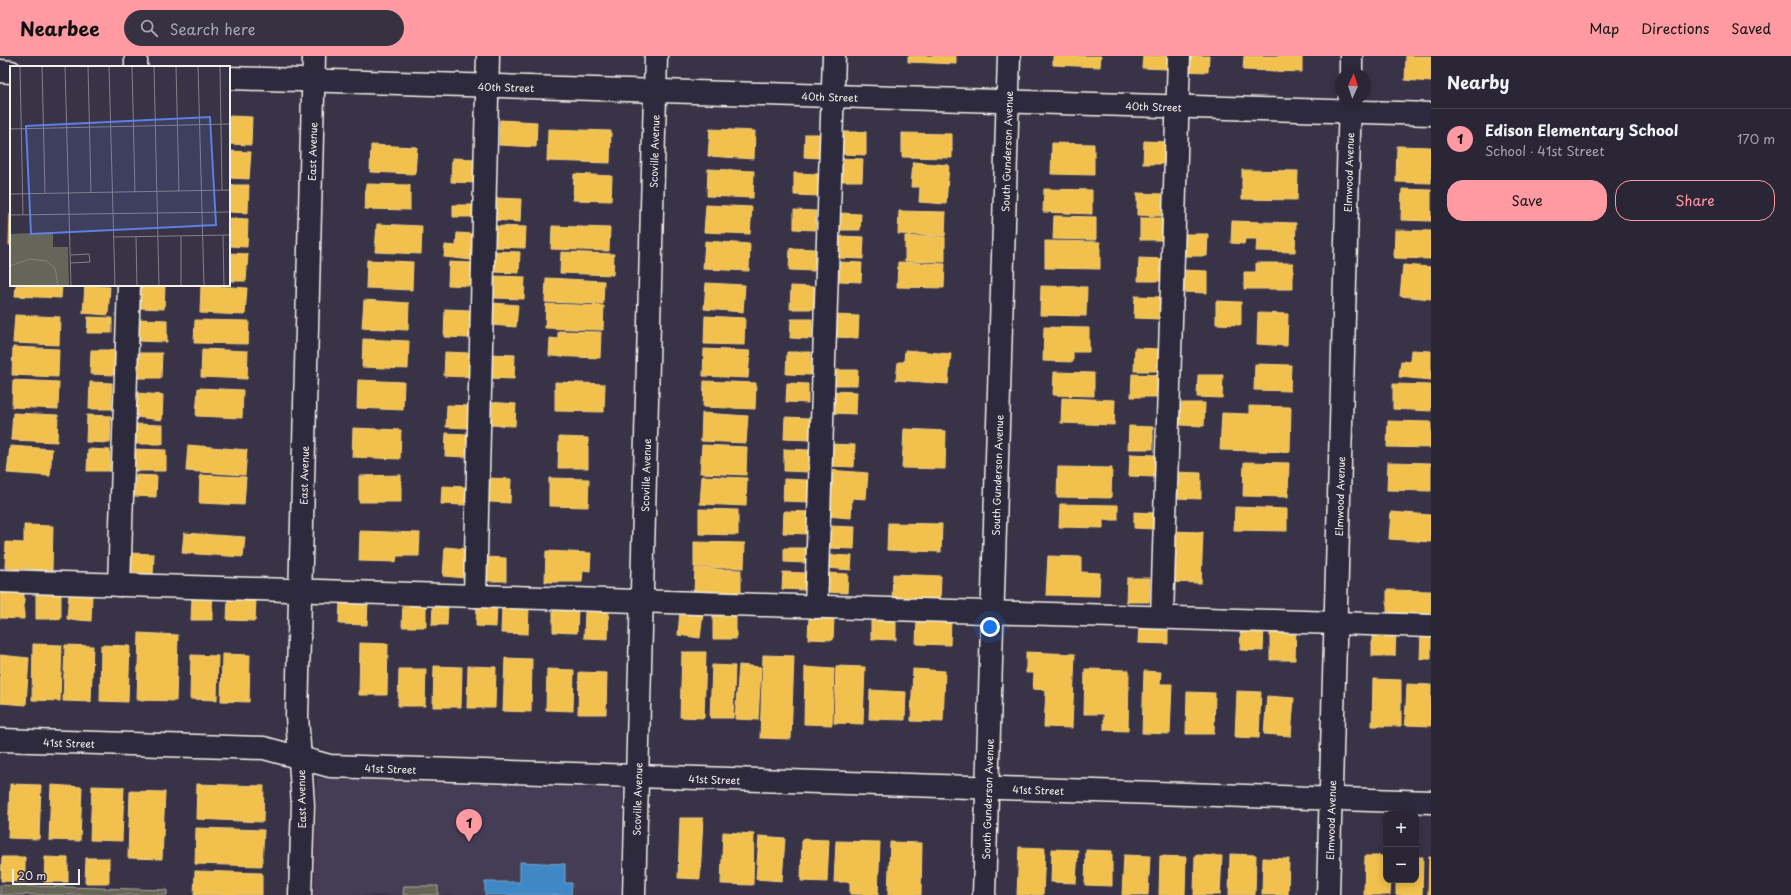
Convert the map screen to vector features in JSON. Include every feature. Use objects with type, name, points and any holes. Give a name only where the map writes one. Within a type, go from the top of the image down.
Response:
[{"type":"street","name":"East Avenue","points":[[300,895],[303,805],[297,716],[314,56]]},
{"type":"street","points":[[475,596],[488,56]]},
{"type":"street","name":"Scoville Avenue","points":[[634,895],[656,56]]},
{"type":"street","points":[[816,607],[834,56]]},
{"type":"street","name":"South Gunderson Avenue","points":[[984,895],[1009,56]]},
{"type":"street","points":[[1162,617],[1180,56]]},
{"type":"street","points":[[1351,56],[1351,68]]},
{"type":"street","points":[[0,71],[10,72]]},
{"type":"street","name":"40th Street","points":[[230,78],[1178,106],[1350,105],[1431,114]]},
{"type":"street","name":"Elmwood Avenue","points":[[1328,895],[1350,105]]},
{"type":"street","points":[[119,585],[129,286]]},
{"type":"street","points":[[0,582],[1431,626]]},
{"type":"street","name":"41st Street","points":[[0,740],[264,748],[326,765],[1431,802]]},
{"type":"shaded area","points":[[317,778],[623,790],[620,895],[314,895]]},
{"type":"green space","points":[[0,885],[167,890],[167,895],[0,895]]},
{"type":"green space","points":[[404,886],[438,886],[438,895],[403,895]]},
{"type":"building: Homes","points":[[908,56],[956,56],[956,64],[908,62]]},
{"type":"building: Homes","points":[[1053,56],[1101,56],[1100,67],[1053,65]]},
{"type":"building: Homes","points":[[1143,56],[1168,56],[1167,69],[1142,68]]},
{"type":"building: Homes","points":[[1184,56],[1209,56],[1208,72],[1183,71]]},
{"type":"building: Homes","points":[[1244,56],[1302,56],[1302,72],[1243,70]]},
{"type":"building: Homes","points":[[1406,56],[1431,56],[1431,82],[1405,80]]},
{"type":"building: Homes","points":[[230,116],[252,117],[251,145],[230,144]]},
{"type":"building: Homes","points":[[500,120],[537,122],[536,147],[499,145]]},
{"type":"building: Homes","points":[[548,129],[611,131],[610,163],[547,161]]},
{"type":"building: Homes","points":[[710,129],[755,131],[754,159],[708,156]]},
{"type":"building: Homes","points":[[842,132],[866,132],[866,155],[841,154]]},
{"type":"building: Homes","points":[[902,133],[952,134],[952,158],[902,157]]},
{"type":"building: Homes","points":[[805,134],[820,134],[819,158],[804,157]]},
{"type":"building: Homes","points":[[1144,141],[1169,142],[1168,164],[1143,164]]},
{"type":"building: Homes","points":[[1052,143],[1094,144],[1094,175],[1051,174]]},
{"type":"building: Homes","points":[[371,145],[417,147],[415,174],[370,172]]},
{"type":"building: Homes","points":[[1397,146],[1431,147],[1431,183],[1396,182]]},
{"type":"building: Homes","points":[[230,151],[251,152],[249,179],[230,178]]},
{"type":"building: Homes","points":[[452,158],[478,159],[477,183],[451,182]]},
{"type":"building: Homes","points":[[838,158],[863,159],[862,181],[838,181]]},
{"type":"building: Homes","points":[[913,162],[949,165],[946,204],[919,202],[920,187],[911,187]]},
{"type":"building: Homes","points":[[708,169],[754,171],[753,198],[707,196]]},
{"type":"building: Homes","points":[[1242,170],[1298,171],[1297,200],[1242,199]]},
{"type":"building: Homes","points":[[794,173],[819,174],[819,196],[794,195]]},
{"type":"building: Homes","points":[[574,174],[612,176],[611,201],[573,200]]},
{"type":"building: Homes","points":[[366,184],[410,185],[410,210],[365,209]]},
{"type":"building: Homes","points":[[230,185],[249,185],[248,213],[230,212]]},
{"type":"building: Homes","points":[[1044,189],[1092,190],[1092,214],[1043,212]]},
{"type":"building: Homes","points":[[1402,189],[1431,190],[1431,221],[1401,220]]},
{"type":"building: Homes","points":[[1137,193],[1162,194],[1161,216],[1137,215]]},
{"type":"building: Homes","points":[[496,198],[521,199],[520,222],[495,220]]},
{"type":"building: Homes","points":[[453,205],[476,205],[475,217],[453,217]]},
{"type":"building: Homes","points":[[706,205],[752,207],[750,234],[704,232]]},
{"type":"building: Homes","points":[[794,210],[816,211],[815,230],[794,229]]},
{"type":"building: Homes","points":[[899,211],[946,212],[945,236],[898,234]]},
{"type":"building: Homes","points":[[839,213],[861,214],[860,230],[839,230]]},
{"type":"building: Homes","points":[[10,214],[10,245],[9,245]]},
{"type":"building: Homes","points":[[1054,216],[1096,217],[1096,240],[1053,239]]},
{"type":"building: Homes","points":[[230,218],[248,219],[247,247],[230,246]]},
{"type":"building: Homes","points":[[1140,218],[1165,218],[1164,240],[1140,240]]},
{"type":"building: Homes","points":[[1232,221],[1296,223],[1295,252],[1256,251],[1257,239],[1245,239],[1244,244],[1231,243]]},
{"type":"building: Homes","points":[[377,224],[422,226],[421,254],[375,252]]},
{"type":"building: Homes","points":[[496,226],[526,227],[525,248],[495,247]]},
{"type":"building: Homes","points":[[552,226],[610,228],[609,251],[551,249]]},
{"type":"building: Homes","points":[[1395,230],[1431,231],[1431,259],[1394,258]]},
{"type":"building: Homes","points":[[457,233],[474,234],[472,260],[444,257],[445,245],[456,246]]},
{"type":"building: Homes","points":[[1183,234],[1208,234],[1207,256],[1182,256]]},
{"type":"building: Homes","points":[[839,236],[864,237],[863,259],[838,258]]},
{"type":"building: Homes","points":[[905,236],[945,237],[945,262],[905,261]]},
{"type":"building: Homes","points":[[705,241],[750,244],[749,271],[703,269]]},
{"type":"building: Homes","points":[[1045,241],[1100,242],[1100,269],[1045,268]]},
{"type":"building: Homes","points":[[790,248],[815,249],[814,271],[789,270]]},
{"type":"building: Homes","points":[[494,251],[520,252],[519,273],[494,272]]},
{"type":"building: Homes","points":[[561,252],[614,254],[613,275],[560,273]]},
{"type":"building: Homes","points":[[230,253],[248,254],[246,281],[230,281]]},
{"type":"building: Homes","points":[[1139,258],[1164,259],[1163,281],[1138,281]]},
{"type":"building: Homes","points":[[367,260],[413,262],[412,290],[366,288]]},
{"type":"building: Homes","points":[[449,262],[472,263],[471,286],[448,285]]},
{"type":"building: Homes","points":[[840,262],[862,263],[861,282],[839,281]]},
{"type":"building: Homes","points":[[898,262],[945,264],[944,288],[897,287]]},
{"type":"building: Homes","points":[[1256,263],[1293,263],[1293,289],[1244,289],[1244,272],[1256,272]]},
{"type":"building: Homes","points":[[1403,265],[1431,267],[1431,299],[1400,296]]},
{"type":"building: Homes","points":[[1182,270],[1207,271],[1207,293],[1182,292]]},
{"type":"building: Homes","points":[[494,276],[525,277],[524,299],[494,298]]},
{"type":"building: Homes","points":[[546,278],[604,281],[603,304],[545,302]]},
{"type":"building: Homes","points":[[706,283],[745,285],[743,312],[704,309]]},
{"type":"building: Homes","points":[[16,286],[62,286],[61,298],[15,296]]},
{"type":"building: Homes","points":[[85,286],[110,287],[108,315],[83,313]]},
{"type":"building: Homes","points":[[141,286],[165,286],[164,309],[140,308]]},
{"type":"building: Homes","points":[[201,286],[247,288],[245,315],[200,313]]},
{"type":"building: Homes","points":[[791,286],[816,287],[815,309],[790,309]]},
{"type":"building: Homes","points":[[1041,286],[1087,287],[1086,316],[1040,315]]},
{"type":"building: Homes","points":[[1135,296],[1160,297],[1159,319],[1134,318]]},
{"type":"building: Homes","points":[[364,300],[409,303],[408,330],[362,328]]},
{"type":"building: Homes","points":[[1216,301],[1241,302],[1241,325],[1216,324]]},
{"type":"building: Homes","points":[[493,303],[518,305],[516,327],[491,325]]},
{"type":"building: Homes","points":[[546,304],[604,306],[603,330],[545,328]]},
{"type":"building: Homes","points":[[445,309],[471,310],[469,338],[444,337]]},
{"type":"building: Homes","points":[[1258,313],[1288,314],[1287,346],[1257,344]]},
{"type":"building: Homes","points":[[15,315],[60,317],[59,345],[13,343]]},
{"type":"building: Homes","points":[[834,315],[859,316],[858,338],[833,337]]},
{"type":"building: Homes","points":[[705,316],[745,318],[744,345],[704,344]]},
{"type":"building: Homes","points":[[88,317],[112,318],[112,333],[87,333]]},
{"type":"building: Homes","points":[[138,319],[167,320],[167,342],[138,341]]},
{"type":"building: Homes","points":[[791,319],[812,319],[812,339],[790,338]]},
{"type":"building: Homes","points":[[195,320],[249,321],[248,344],[194,343]]},
{"type":"building: Homes","points":[[1044,327],[1089,328],[1089,352],[1073,352],[1073,362],[1043,361]]},
{"type":"building: Homes","points":[[558,331],[601,332],[600,358],[549,356],[550,338],[558,339]]},
{"type":"building: Homes","points":[[363,339],[409,341],[408,369],[362,367]]},
{"type":"building: Homes","points":[[13,347],[59,349],[58,377],[12,375]]},
{"type":"building: Homes","points":[[1135,348],[1160,349],[1159,371],[1134,371]]},
{"type":"building: Homes","points":[[202,349],[248,351],[247,379],[201,377]]},
{"type":"building: Homes","points":[[704,349],[750,351],[748,378],[703,376]]},
{"type":"building: Homes","points":[[91,350],[116,350],[115,375],[90,374]]},
{"type":"building: Homes","points":[[905,350],[951,354],[948,384],[896,380],[898,362],[904,362]]},
{"type":"building: Homes","points":[[1411,350],[1431,351],[1431,380],[1399,377],[1401,361],[1410,362]]},
{"type":"building: Homes","points":[[445,352],[469,353],[469,377],[444,376]]},
{"type":"building: Homes","points":[[787,352],[811,352],[811,375],[786,374]]},
{"type":"building: Homes","points":[[137,353],[162,353],[161,378],[137,378]]},
{"type":"building: Homes","points":[[488,354],[515,355],[514,379],[488,378]]},
{"type":"building: Homes","points":[[1255,364],[1291,365],[1290,391],[1254,390]]},
{"type":"building: Homes","points":[[834,370],[858,370],[857,385],[834,385]]},
{"type":"building: Homes","points":[[1054,372],[1094,373],[1094,396],[1053,395]]},
{"type":"building: Homes","points":[[1132,374],[1157,375],[1156,397],[1131,397]]},
{"type":"building: Homes","points":[[1198,375],[1223,375],[1222,398],[1197,397]]},
{"type":"building: Homes","points":[[13,380],[59,382],[58,409],[12,407]]},
{"type":"building: Homes","points":[[358,380],[404,382],[403,410],[357,408]]},
{"type":"building: Homes","points":[[704,381],[756,383],[755,409],[703,407]]},
{"type":"building: Homes","points":[[90,382],[112,383],[112,409],[89,409]]},
{"type":"building: Homes","points":[[555,382],[605,384],[604,412],[555,411]]},
{"type":"building: Homes","points":[[787,383],[808,384],[808,403],[786,402]]},
{"type":"building: Homes","points":[[1393,384],[1431,385],[1431,411],[1393,409]]},
{"type":"building: Homes","points":[[198,388],[243,390],[242,418],[196,416]]},
{"type":"building: Homes","points":[[832,391],[857,392],[856,414],[831,413]]},
{"type":"building: Homes","points":[[137,393],[163,395],[162,420],[135,417]]},
{"type":"building: Homes","points":[[1062,398],[1115,400],[1114,425],[1061,423]]},
{"type":"building: Homes","points":[[489,402],[516,404],[515,426],[488,425]]},
{"type":"building: Homes","points":[[1180,403],[1205,403],[1204,426],[1179,425]]},
{"type":"building: Homes","points":[[447,405],[470,406],[468,428],[446,427]]},
{"type":"building: Homes","points":[[1249,406],[1291,407],[1290,452],[1220,450],[1222,413],[1249,414]]},
{"type":"building: Homes","points":[[13,413],[58,415],[57,442],[11,440]]},
{"type":"building: Homes","points":[[702,413],[748,416],[746,443],[701,441]]},
{"type":"building: Homes","points":[[87,415],[111,416],[110,443],[86,442]]},
{"type":"building: Homes","points":[[785,417],[810,418],[809,440],[784,439]]},
{"type":"building: Homes","points":[[1388,421],[1431,422],[1431,448],[1387,447]]},
{"type":"building: Homes","points":[[135,424],[163,425],[163,444],[135,444]]},
{"type":"building: Homes","points":[[1129,426],[1153,427],[1153,449],[1128,449]]},
{"type":"building: Homes","points":[[353,428],[401,430],[400,459],[352,457]]},
{"type":"building: Homes","points":[[904,429],[946,431],[945,469],[902,468]]},
{"type":"building: Homes","points":[[446,433],[467,434],[465,457],[445,456]]},
{"type":"building: Homes","points":[[559,437],[588,438],[588,468],[558,468]]},
{"type":"building: Homes","points":[[830,444],[855,445],[854,467],[829,466]]},
{"type":"building: Homes","points":[[188,445],[247,450],[245,475],[186,471]]},
{"type":"building: Homes","points":[[702,445],[747,447],[746,475],[700,473]]},
{"type":"building: Homes","points":[[10,446],[52,449],[50,476],[7,473]]},
{"type":"building: Homes","points":[[88,449],[110,450],[110,471],[87,471]]},
{"type":"building: Homes","points":[[134,449],[166,450],[166,471],[134,471]]},
{"type":"building: Homes","points":[[784,449],[809,450],[808,472],[784,471]]},
{"type":"building: Homes","points":[[1130,454],[1155,455],[1154,477],[1129,476]]},
{"type":"building: Homes","points":[[1244,462],[1289,463],[1288,497],[1243,496]]},
{"type":"building: Homes","points":[[1388,462],[1431,463],[1431,491],[1387,490]]},
{"type":"building: Homes","points":[[1058,467],[1112,468],[1111,498],[1057,497]]},
{"type":"building: Homes","points":[[828,470],[868,473],[866,499],[852,498],[851,518],[825,516]]},
{"type":"building: Homes","points":[[1174,472],[1201,473],[1201,499],[1174,498]]},
{"type":"building: Homes","points":[[136,475],[157,476],[156,497],[134,496]]},
{"type":"building: Homes","points":[[200,475],[246,477],[244,505],[199,503]]},
{"type":"building: Homes","points":[[401,475],[401,502],[359,502],[359,476]]},
{"type":"building: Homes","points":[[702,476],[747,478],[746,506],[700,504]]},
{"type":"building: Homes","points":[[489,478],[511,479],[510,503],[489,502]]},
{"type":"building: Homes","points":[[549,478],[589,479],[588,507],[549,506]]},
{"type":"building: Homes","points":[[784,479],[808,480],[808,502],[783,501]]},
{"type":"building: Homes","points":[[442,486],[466,487],[465,505],[441,504]]},
{"type":"building: Homes","points":[[1060,504],[1118,505],[1118,520],[1103,520],[1103,528],[1059,527]]},
{"type":"building: Homes","points":[[1235,507],[1287,509],[1287,531],[1234,530]]},
{"type":"building: Homes","points":[[699,509],[738,510],[738,535],[699,534]]},
{"type":"building: Homes","points":[[784,511],[809,512],[808,534],[783,533]]},
{"type":"building: Homes","points":[[1134,512],[1154,513],[1153,529],[1134,528]]},
{"type":"building: Homes","points":[[1391,512],[1431,515],[1431,542],[1389,539]]},
{"type":"building: Homes","points":[[888,523],[942,524],[941,552],[887,550]]},
{"type":"building: Homes","points":[[24,525],[53,526],[52,570],[5,568],[6,542],[24,543]]},
{"type":"building: Homes","points":[[830,526],[855,527],[854,549],[829,548]]},
{"type":"building: Homes","points":[[360,531],[420,533],[419,556],[397,556],[396,562],[359,561]]},
{"type":"building: Homes","points":[[1170,531],[1203,532],[1201,583],[1169,582]]},
{"type":"building: Homes","points":[[184,533],[245,537],[243,557],[182,553]]},
{"type":"building: Homes","points":[[694,542],[745,543],[744,568],[694,567]]},
{"type":"building: Homes","points":[[445,547],[467,549],[465,578],[443,576]]},
{"type":"building: Homes","points":[[784,548],[806,548],[806,563],[784,562]]},
{"type":"building: Homes","points":[[546,551],[591,553],[590,571],[583,570],[582,582],[545,582]]},
{"type":"building: Homes","points":[[128,553],[154,554],[153,576],[128,575]]},
{"type":"building: Homes","points":[[827,555],[852,556],[851,570],[826,568]]},
{"type":"building: Homes","points":[[1048,556],[1081,557],[1081,572],[1100,573],[1099,596],[1046,595]]},
{"type":"building: Homes","points":[[484,557],[506,558],[506,581],[483,581]]},
{"type":"building: Homes","points":[[695,568],[741,570],[741,593],[694,592]]},
{"type":"building: Homes","points":[[783,572],[805,573],[804,590],[782,589]]},
{"type":"building: Homes","points":[[825,573],[848,574],[847,593],[824,592]]},
{"type":"building: Homes","points":[[893,574],[941,576],[940,600],[892,598]]},
{"type":"building: Homes","points":[[1127,578],[1150,578],[1149,602],[1126,602]]},
{"type":"building: Homes","points":[[1387,590],[1431,591],[1431,614],[1387,613]]},
{"type":"building: Homes","points":[[0,592],[24,593],[24,619],[0,618]]},
{"type":"building: Homes","points":[[36,593],[61,594],[61,619],[36,619]]},
{"type":"building: Homes","points":[[69,593],[92,595],[91,621],[67,619]]},
{"type":"building: Homes","points":[[192,598],[212,599],[212,620],[191,620]]},
{"type":"building: Homes","points":[[228,598],[256,599],[255,621],[227,620]]},
{"type":"building: Homes","points":[[340,601],[368,602],[367,625],[339,624]]},
{"type":"building: Homes","points":[[403,602],[426,603],[426,627],[402,627]]},
{"type":"building: Homes","points":[[433,604],[448,604],[447,625],[432,625]]},
{"type":"building: Homes","points":[[477,604],[497,605],[496,627],[476,626]]},
{"type":"building: Homes","points":[[502,605],[529,606],[528,634],[501,633]]},
{"type":"building: Homes","points":[[553,608],[578,609],[577,633],[553,632]]},
{"type":"building: Homes","points":[[585,610],[609,610],[608,639],[584,638]]},
{"type":"building: Homes","points":[[680,611],[703,614],[700,638],[678,635]]},
{"type":"building: Homes","points":[[713,614],[736,614],[736,639],[713,639]]},
{"type":"building: Homes","points":[[871,616],[896,617],[896,640],[871,639]]},
{"type":"building: Homes","points":[[809,617],[834,618],[833,640],[808,639]]},
{"type":"building: Homes","points":[[917,619],[951,620],[950,645],[916,644]]},
{"type":"building: Homes","points":[[1139,621],[1168,622],[1168,644],[1138,643]]},
{"type":"building: Homes","points":[[1241,626],[1264,627],[1263,651],[1240,650]]},
{"type":"building: Homes","points":[[1270,629],[1296,630],[1295,660],[1270,660]]},
{"type":"building: Homes","points":[[1372,631],[1396,632],[1395,656],[1372,656]]},
{"type":"building: Homes","points":[[139,633],[178,635],[176,701],[137,700]]},
{"type":"building: Homes","points":[[1421,634],[1431,634],[1431,659],[1420,659]]},
{"type":"building: Homes","points":[[360,643],[388,644],[387,695],[359,695]]},
{"type":"building: Homes","points":[[33,644],[62,645],[60,701],[32,700]]},
{"type":"building: Homes","points":[[65,645],[93,646],[91,702],[63,701]]},
{"type":"building: Homes","points":[[101,645],[130,646],[128,702],[100,701]]},
{"type":"building: Homes","points":[[682,652],[706,652],[704,718],[680,717]]},
{"type":"building: Homes","points":[[1026,652],[1075,654],[1072,728],[1044,727],[1046,690],[1033,689],[1034,673],[1026,673]]},
{"type":"building: Homes","points":[[222,654],[250,655],[249,702],[221,701]]},
{"type":"building: Homes","points":[[0,655],[29,658],[26,705],[0,703]]},
{"type":"building: Homes","points":[[191,655],[218,656],[217,700],[190,699]]},
{"type":"building: Homes","points":[[763,655],[794,656],[791,739],[760,738]]},
{"type":"building: Homes","points":[[505,658],[532,659],[531,712],[503,711]]},
{"type":"building: Homes","points":[[712,665],[735,666],[733,718],[710,718]]},
{"type":"building: Homes","points":[[739,665],[761,667],[758,720],[735,719]]},
{"type":"building: Homes","points":[[434,666],[462,667],[461,707],[433,707]]},
{"type":"building: Homes","points":[[468,666],[496,667],[495,708],[467,708]]},
{"type":"building: Homes","points":[[836,666],[865,667],[863,724],[834,723]]},
{"type":"building: Homes","points":[[805,667],[834,669],[832,725],[804,724]]},
{"type":"building: Homes","points":[[399,669],[426,669],[425,706],[398,706]]},
{"type":"building: Homes","points":[[547,669],[574,670],[573,711],[546,710]]},
{"type":"building: Homes","points":[[913,669],[945,671],[943,722],[911,721]]},
{"type":"building: Homes","points":[[1085,669],[1129,670],[1128,731],[1104,730],[1104,714],[1084,714]]},
{"type":"building: Homes","points":[[1144,671],[1161,672],[1160,684],[1172,684],[1170,734],[1142,733]]},
{"type":"building: Homes","points":[[579,672],[607,673],[606,714],[578,714]]},
{"type":"building: Homes","points":[[1373,679],[1401,680],[1401,726],[1372,726]]},
{"type":"building: Homes","points":[[1407,684],[1431,685],[1431,726],[1405,725]]},
{"type":"building: Homes","points":[[870,690],[906,692],[905,720],[869,719]]},
{"type":"building: Homes","points":[[1237,691],[1261,692],[1259,738],[1235,737]]},
{"type":"building: Homes","points":[[1187,692],[1215,693],[1214,734],[1186,734]]},
{"type":"building: Homes","points":[[1267,696],[1294,698],[1291,736],[1264,734]]},
{"type":"building: Homes","points":[[10,784],[41,785],[39,839],[8,838]]},
{"type":"building: Homes","points":[[197,784],[264,786],[263,822],[196,819]]},
{"type":"building: Homes","points":[[51,785],[82,787],[80,841],[49,840]]},
{"type":"building: Homes","points":[[92,786],[124,787],[122,841],[90,840]]},
{"type":"building: Homes","points":[[130,791],[165,792],[162,859],[128,858]]},
{"type":"building: Homes","points":[[680,818],[703,818],[700,879],[678,878]]},
{"type":"building: Homes","points":[[196,828],[264,830],[262,866],[195,864]]},
{"type":"building: Homes","points":[[723,832],[754,834],[753,885],[721,884]]},
{"type":"building: Homes","points":[[759,836],[785,838],[782,881],[756,879]]},
{"type":"building: Homes","points":[[802,839],[829,840],[827,882],[801,881]]},
{"type":"building: Homes","points":[[836,841],[880,842],[878,895],[850,894],[850,882],[834,882]]},
{"type":"building: Homes","points":[[890,842],[922,843],[921,895],[888,895]]},
{"type":"building: Homes","points":[[1019,847],[1045,848],[1043,895],[1017,895]]},
{"type":"building: Homes","points":[[1052,849],[1078,850],[1076,883],[1051,882]]},
{"type":"building: Homes","points":[[1086,850],[1112,851],[1112,886],[1085,885]]},
{"type":"building: Homes","points":[[1230,854],[1256,855],[1255,895],[1229,895]]},
{"type":"building: Homes","points":[[1124,855],[1150,856],[1148,895],[1122,895]]},
{"type":"building: Homes","points":[[1195,855],[1222,856],[1220,895],[1194,895]]},
{"type":"building: Homes","points":[[1160,856],[1186,857],[1185,895],[1159,895]]},
{"type":"building: Homes","points":[[1365,856],[1383,856],[1383,883],[1391,883],[1390,895],[1364,895]]},
{"type":"building: Homes","points":[[2,857],[25,857],[25,882],[1,881]]},
{"type":"building: Homes","points":[[45,857],[68,858],[68,882],[44,882]]},
{"type":"building: Homes","points":[[1419,857],[1423,857],[1422,895],[1396,895],[1396,883],[1419,883]]},
{"type":"building: Homes","points":[[1429,857],[1431,857],[1431,895],[1428,895]]},
{"type":"building: Homes","points":[[86,858],[109,858],[109,883],[85,883]]},
{"type":"building: Homes","points":[[1263,858],[1289,859],[1288,895],[1262,895]]},
{"type":"building: Homes","points":[[195,871],[262,873],[262,895],[194,895]]},
{"type":"building: Schools","points":[[520,862],[565,864],[565,883],[572,883],[571,895],[485,895],[485,882],[520,882]]},
{"type":"place","name":"Edison Elementary School","points":[[469,842]]}]
